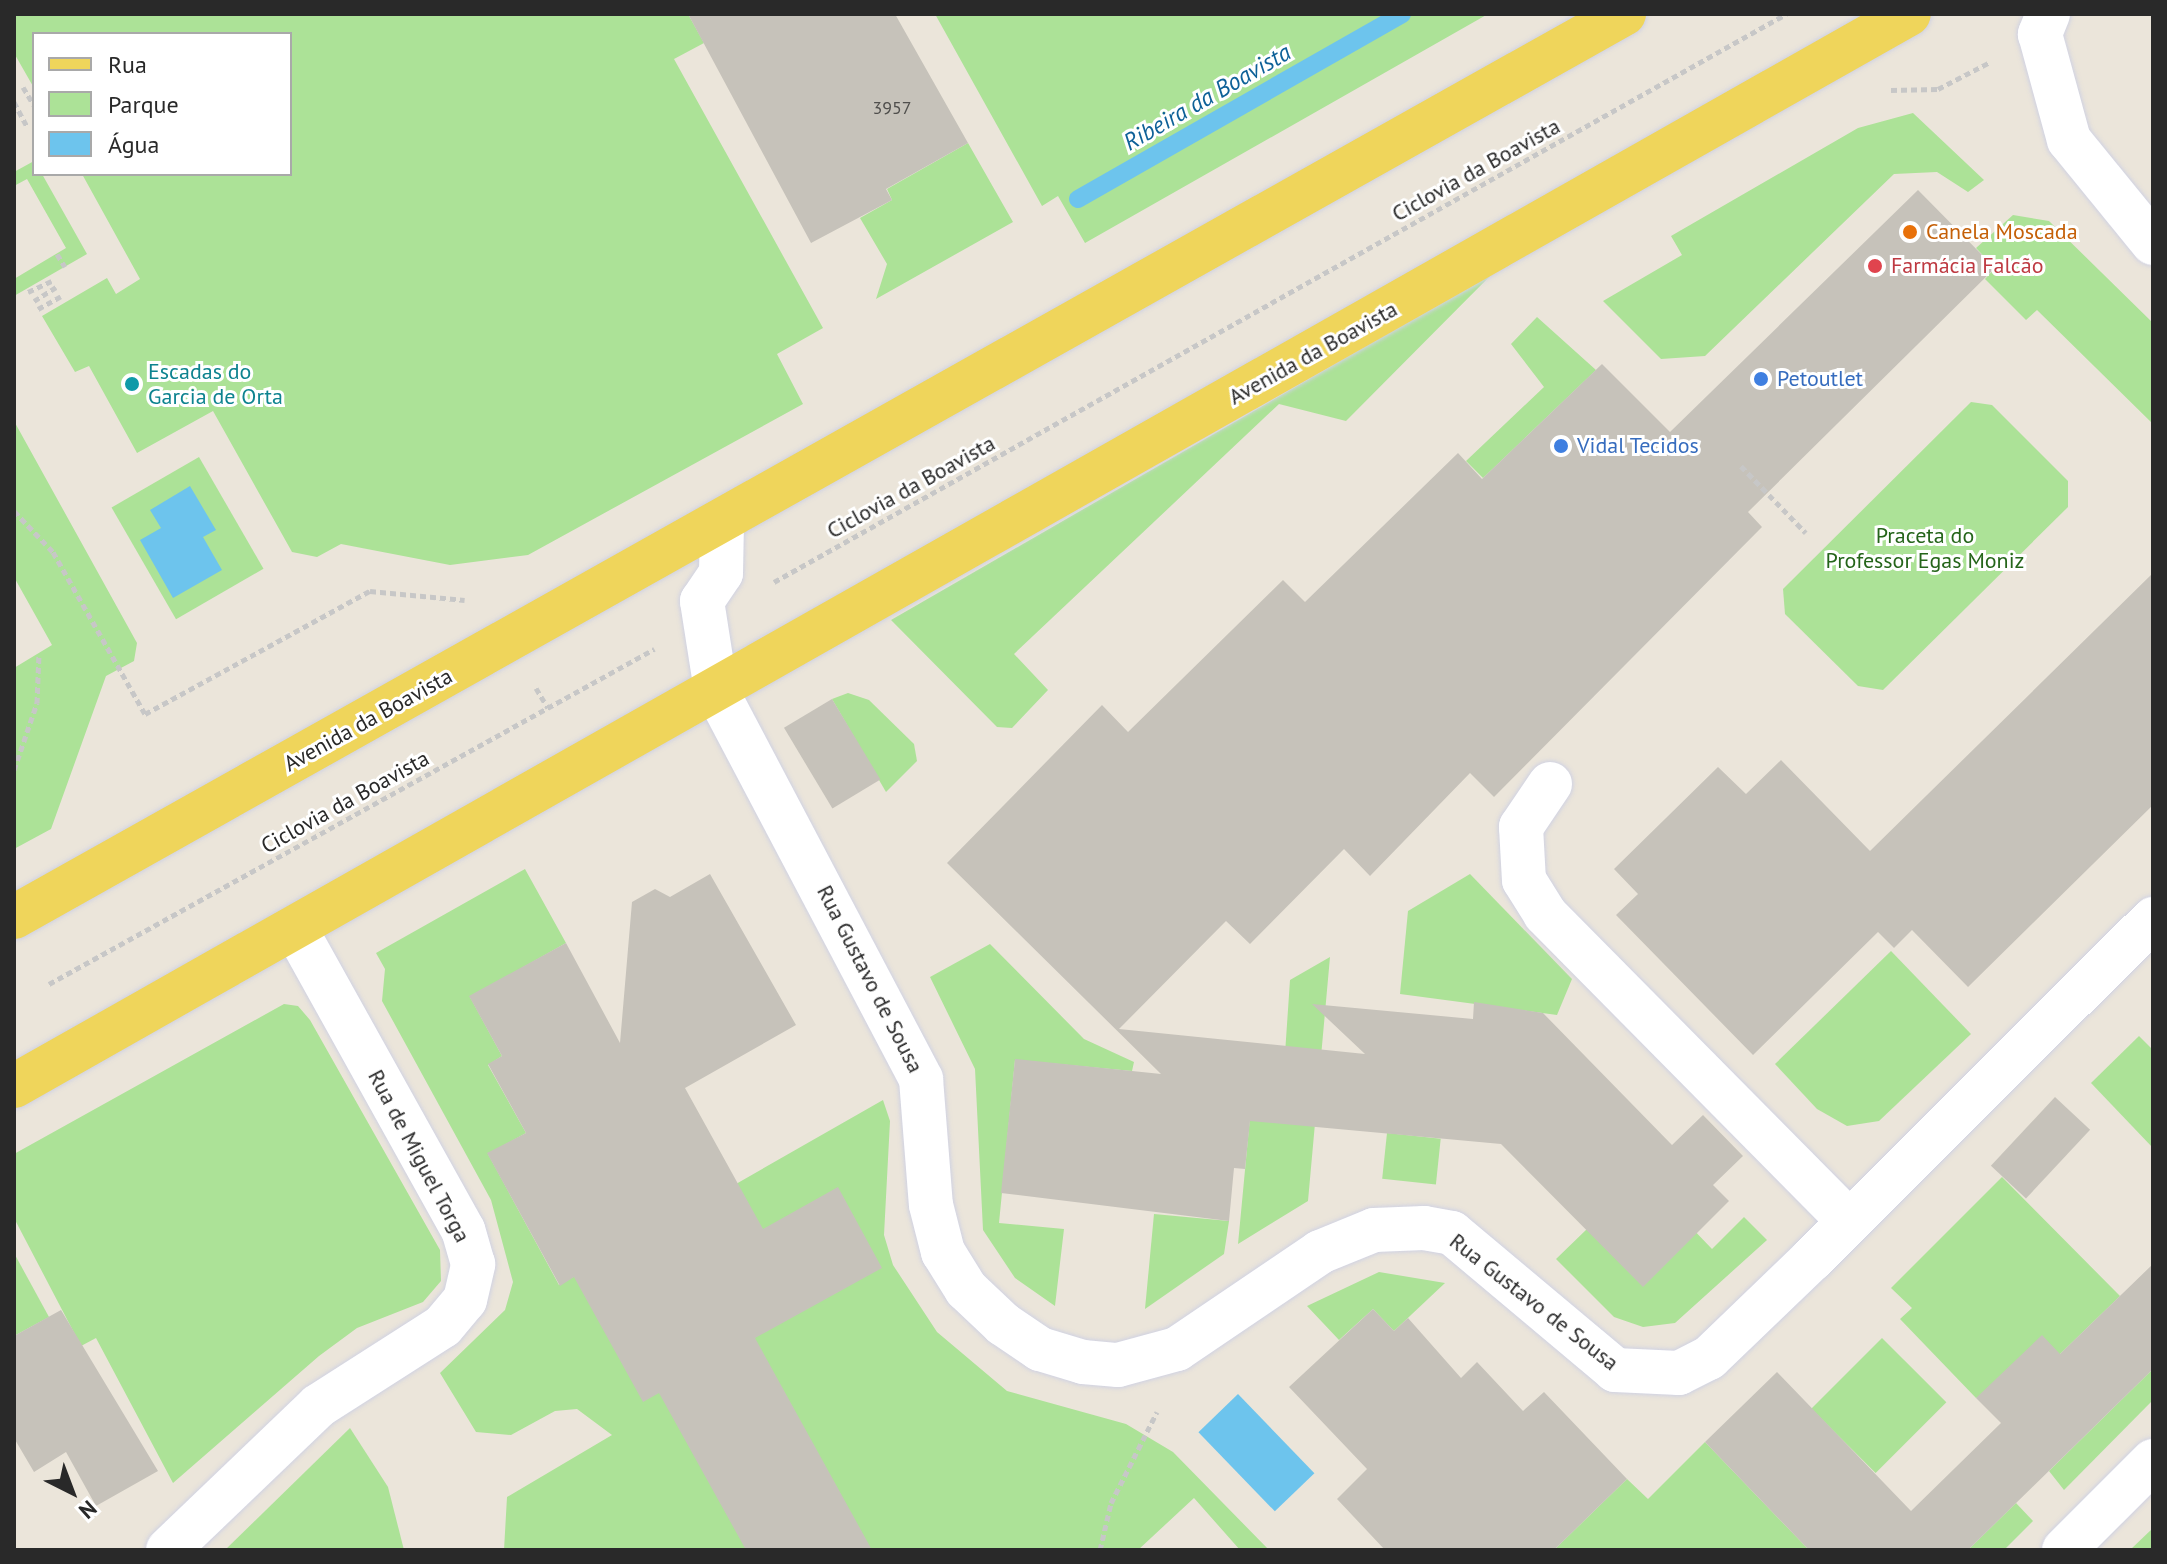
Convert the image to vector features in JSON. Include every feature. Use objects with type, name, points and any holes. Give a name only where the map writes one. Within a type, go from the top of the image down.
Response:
[{"type":"main road","name":"Avenida da Boavista","points":[[14,917],[1624,14]]},
{"type":"main road","name":"Avenida da Boavista","points":[[14,1086],[1909,14]]},
{"type":"street","points":[[2048,14],[2040,34],[2069,140],[2153,243]]},
{"type":"street","points":[[716,690],[701,623],[702,601],[721,573],[722,522]]},
{"type":"street","name":"Rua Gustavo de Sousa","points":[[716,690],[921,1079],[931,1205],[943,1252],[966,1289],[1040,1349],[1118,1365],[1177,1349],[1332,1246],[1374,1230],[1424,1228],[1452,1233],[1615,1370],[1679,1373],[1709,1358],[1849,1221]]},
{"type":"street","points":[[1550,784],[1521,827],[1524,880],[1545,914],[1849,1221],[2153,919]]},
{"type":"street","name":"Rua de Miguel Torga","points":[[168,1550],[318,1406],[443,1326],[465,1300],[473,1264],[463,1230],[295,928]]},
{"type":"street","points":[[2064,1550],[2153,1461]]},
{"type":"path","name":"Ciclovia da Boavista","points":[[49,984],[701,623],[1786,14]]},
{"type":"path","points":[[23,87],[32,102]]},
{"type":"path","points":[[14,102],[27,126]]},
{"type":"path","points":[[57,254],[65,267]]},
{"type":"path","points":[[28,292],[54,284],[34,301]]},
{"type":"path","points":[[38,309],[61,296]]},
{"type":"path","points":[[1741,466],[1806,533]]},
{"type":"path","points":[[14,511],[53,552],[145,714],[370,591],[490,603],[548,708]]},
{"type":"path","points":[[14,770],[37,703],[39,654]]},
{"type":"path","points":[[1100,1550],[1111,1503],[1159,1407]]},
{"type":"green space","points":[[14,14],[688,14],[704,43],[674,59],[823,328],[777,354],[803,404],[528,555],[450,565],[341,544],[317,557],[292,552],[213,411],[137,453],[89,366],[75,372],[42,316],[107,278],[116,294],[140,279],[83,176],[292,176],[292,32],[32,32],[32,84],[14,53]]},
{"type":"green space","points":[[935,14],[1488,14],[1085,243],[1058,196],[1042,206]]},
{"type":"green space","points":[[1913,113],[1984,180],[1968,192],[1937,172],[1894,174],[1705,356],[1661,359],[1603,301],[1682,255],[1671,236],[1858,128]]},
{"type":"green space","points":[[968,143],[1013,222],[876,299],[887,264],[860,218],[892,200],[887,189]]},
{"type":"green space","points":[[32,162],[32,176],[43,176],[87,254],[14,296],[14,279],[66,248],[27,179],[14,186],[14,172]]},
{"type":"green space","points":[[2013,215],[2049,221],[2153,323],[2153,424],[2037,310],[2026,320],[1985,279],[1995,268],[1976,248]]},
{"type":"green space","points":[[1493,273],[1346,421],[1279,404],[1014,654],[1048,690],[1012,728],[997,727],[891,620]]},
{"type":"green space","points":[[1537,317],[1596,370],[1483,478],[1466,461],[1544,387],[1511,344]]},
{"type":"green space","name":"Praceta do Professor Egas Moniz","points":[[1971,402],[1992,405],[2068,481],[2068,507],[1883,690],[1858,686],[1785,614],[1783,589]]},
{"type":"green space","points":[[14,421],[137,643],[134,661],[106,676],[51,829],[14,849],[14,668],[52,645],[14,577]]},
{"type":"green space","points":[[199,457],[264,569],[176,619],[112,508]]},
{"type":"green space","points":[[848,693],[869,700],[914,744],[917,761],[886,792],[832,699]]},
{"type":"green space","points":[[525,869],[566,943],[470,997],[502,1056],[488,1065],[526,1133],[488,1154],[559,1285],[883,1100],[890,1121],[884,1235],[893,1265],[937,1332],[1007,1391],[1126,1424],[1173,1452],[1269,1550],[1240,1550],[1194,1498],[1138,1550],[504,1550],[507,1497],[612,1435],[577,1409],[555,1411],[511,1435],[476,1432],[440,1373],[505,1310],[513,1282],[491,1200],[382,1001],[385,969],[376,953]]},
{"type":"green space","points":[[1470,874],[1572,979],[1557,1015],[1400,994],[1408,911]]},
{"type":"green space","points":[[990,944],[1084,1039],[1134,1062],[1132,1071],[1015,1060],[999,1223],[1064,1229],[1055,1306],[1015,1278],[983,1230],[975,1069],[930,977]]},
{"type":"green space","points":[[1891,951],[1971,1034],[1879,1121],[1847,1126],[1817,1109],[1775,1064]]},
{"type":"green space","points":[[1330,957],[1308,1201],[1238,1244],[1252,1096],[1282,1098],[1290,980]]},
{"type":"green space","points":[[284,1004],[298,1006],[310,1020],[440,1250],[441,1281],[423,1302],[357,1328],[319,1356],[173,1483],[96,1338],[81,1346],[14,1218],[14,1154]]},
{"type":"green space","points":[[2139,1036],[2153,1050],[2153,1148],[2091,1083]]},
{"type":"green space","points":[[1387,1133],[1441,1139],[1436,1184],[1382,1179]]},
{"type":"green space","points":[[2002,1177],[2120,1296],[2060,1354],[1976,1398],[1900,1319],[1912,1308],[1891,1288]]},
{"type":"green space","points":[[1154,1214],[1229,1221],[1224,1254],[1145,1309]]},
{"type":"green space","points":[[1744,1217],[1767,1240],[1675,1323],[1643,1327],[1614,1317],[1556,1259],[1587,1229],[1688,1224],[1712,1249]]},
{"type":"green space","points":[[14,1253],[49,1317],[14,1336]]},
{"type":"green space","points":[[1379,1272],[1445,1283],[1394,1331],[1373,1309],[1339,1340],[1307,1306]]},
{"type":"green space","points":[[1882,1338],[1946,1402],[1876,1473],[1811,1409]]},
{"type":"green space","points":[[2153,1369],[2153,1400],[2064,1490],[2049,1471]]},
{"type":"green space","points":[[350,1428],[388,1487],[404,1550],[225,1550]]},
{"type":"green space","points":[[1705,1442],[1809,1550],[1554,1550],[1627,1479],[1648,1499]]},
{"type":"green space","points":[[2016,1503],[2033,1521],[2004,1550],[1968,1550]]},
{"type":"green space","points":[[2153,1528],[2153,1550],[2130,1550]]},
{"type":"water","points":[[190,486],[216,530],[203,537],[222,570],[173,598],[140,540],[161,528],[150,510]]},
{"type":"water","points":[[1238,1394],[1314,1473],[1275,1511],[1198,1432]]},
{"type":"building","points":[[688,14],[895,14],[968,143],[886,189],[892,200],[811,243]]},
{"type":"building","points":[[1918,190],[1995,268],[1748,512],[1762,527],[1494,797],[1470,773],[1370,876],[1344,849],[1250,944],[1226,921],[1119,1029],[1365,1054],[1312,1004],[1473,1019],[1474,1002],[1543,1013],[1672,1145],[1703,1115],[1743,1156],[1713,1185],[1729,1201],[1643,1287],[1501,1144],[1250,1121],[1245,1169],[1234,1168],[1229,1221],[1001,1193],[1015,1059],[1161,1074],[947,863],[1102,705],[1128,732],[1283,580],[1305,602],[1458,453],[1482,479],[1602,364],[1670,432]]},
{"type":"building","points":[[2153,573],[2153,805],[1968,987],[1912,930],[1894,948],[1878,932],[1753,1055],[1616,915],[1638,894],[1614,869],[1718,767],[1746,794],[1781,760],[1870,851]]},
{"type":"building","points":[[832,699],[880,780],[832,808],[784,728]]},
{"type":"building","points":[[710,874],[796,1025],[685,1088],[763,1229],[838,1187],[882,1268],[755,1338],[872,1550],[746,1550],[659,1393],[643,1402],[574,1277],[560,1286],[487,1153],[526,1133],[488,1064],[502,1056],[469,996],[566,943],[620,1043],[632,902],[655,889],[670,897]]},
{"type":"building","points":[[2055,1097],[2090,1130],[2026,1198],[1991,1166]]},
{"type":"building","points":[[2153,1264],[2153,1369],[1968,1550],[1809,1550],[1705,1442],[1777,1372],[1911,1511],[2001,1423],[1976,1398],[2042,1335],[2060,1354]]},
{"type":"building","points":[[1373,1309],[1394,1331],[1408,1318],[1461,1378],[1477,1362],[1523,1411],[1544,1392],[1627,1479],[1554,1550],[1385,1550],[1337,1499],[1367,1469],[1289,1387]]},
{"type":"building","points":[[61,1310],[158,1471],[96,1506],[66,1452],[34,1472],[14,1438],[14,1336]]},
{"type":"waterway","name":"Ribeira da Boavista","points":[[1078,199],[1402,14]]},
{"type":"place","name":"Canela Moscada","points":[[1910,232]]},
{"type":"place","name":"Farmácia Falcão","points":[[1875,266]]},
{"type":"place","name":"Petoutlet","points":[[1761,379]]},
{"type":"place","name":"Escadas do Garcia de Orta","points":[[132,384]]},
{"type":"place","name":"Vidal Tecidos","points":[[1561,446]]}]
